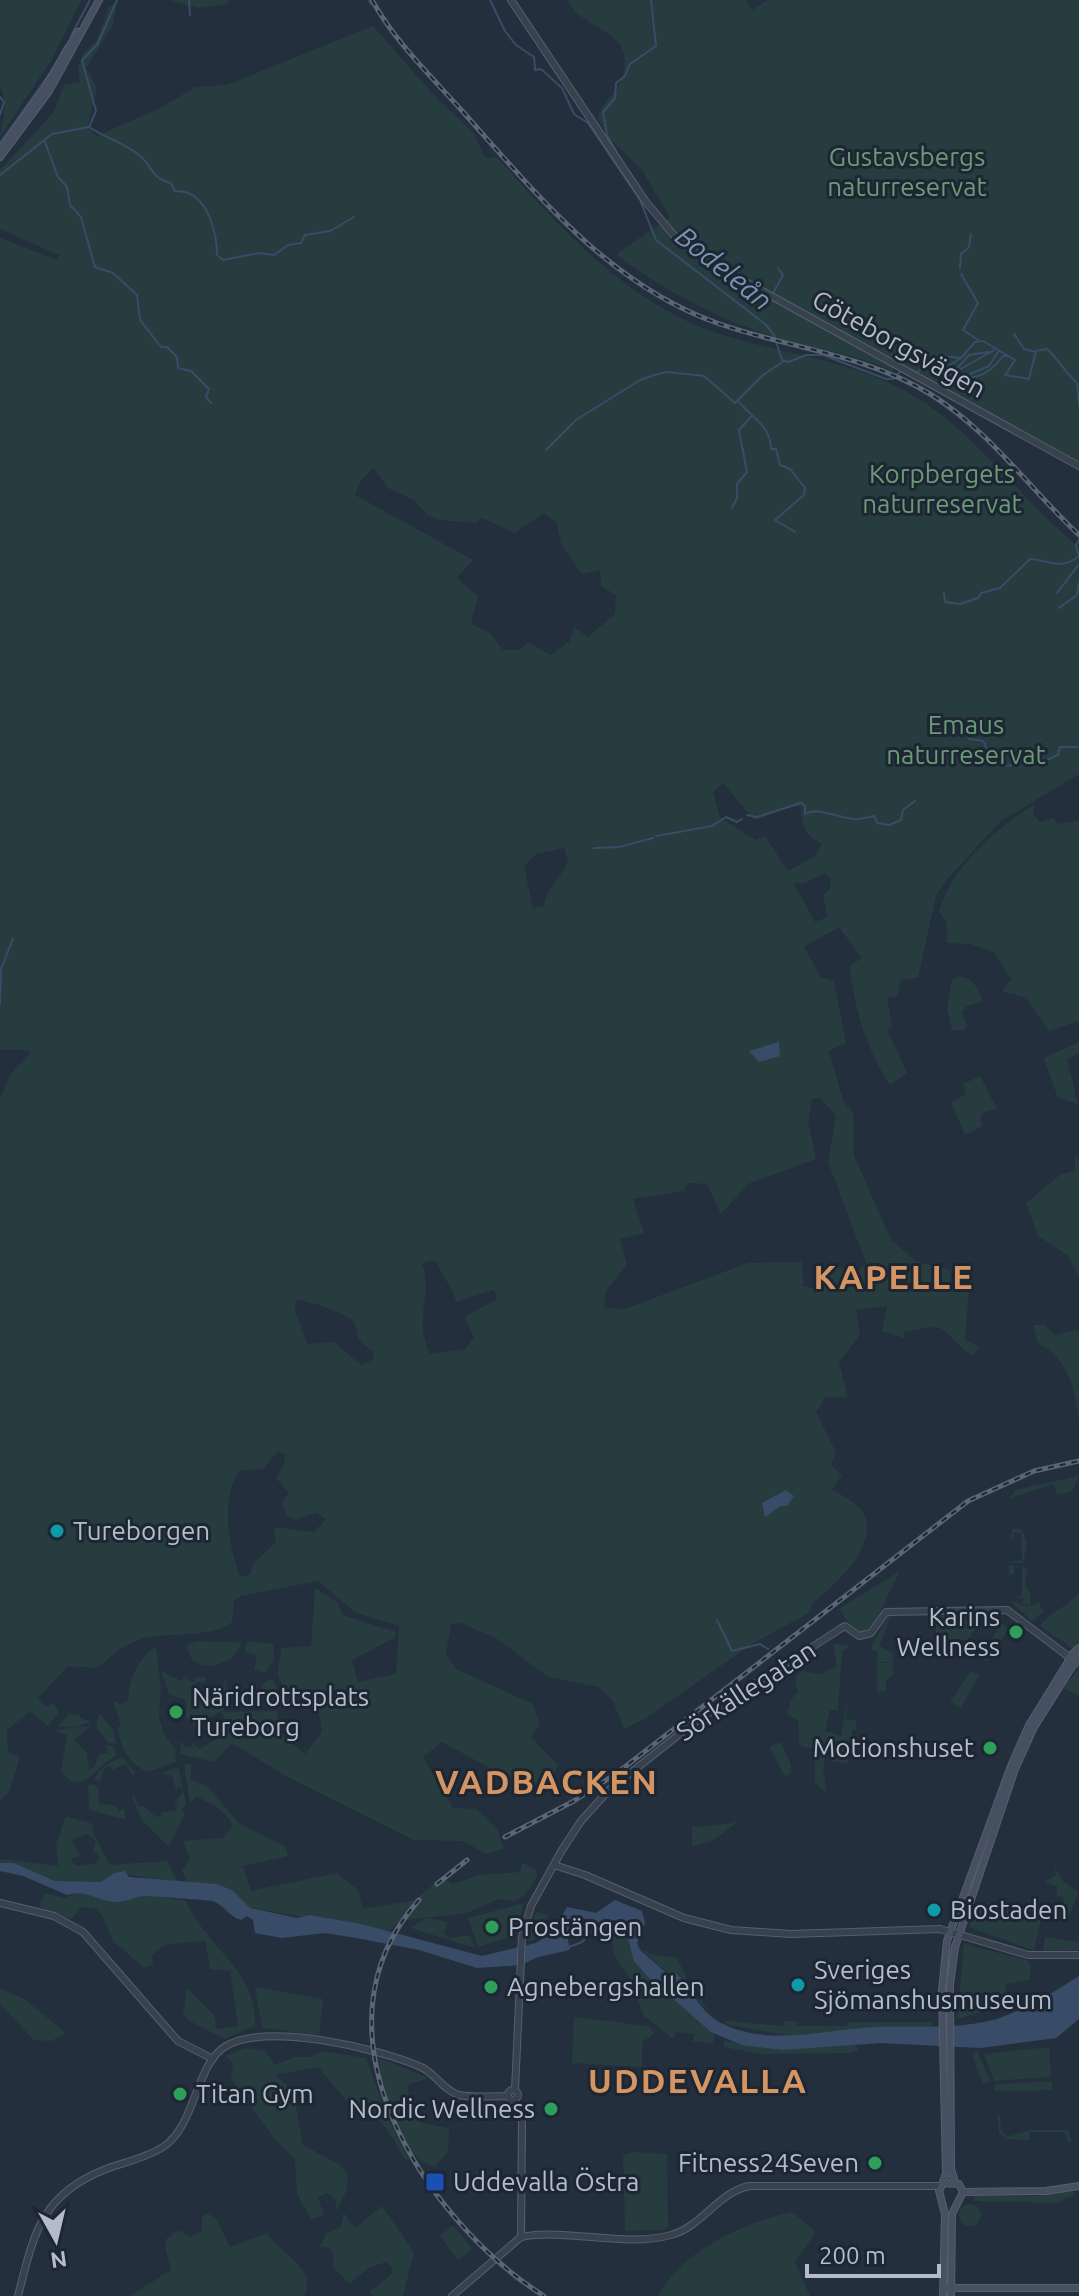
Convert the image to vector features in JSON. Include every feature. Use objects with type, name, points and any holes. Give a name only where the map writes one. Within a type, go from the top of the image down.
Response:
[{"type":"main road","points":[[0,150],[56,71],[97,0]]},
{"type":"main road","points":[[0,157],[49,91],[97,0]]},
{"type":"main road","points":[[947,2292],[940,2188],[946,2161],[943,1961],[1019,1748],[1079,1648]]},
{"type":"main road","points":[[954,1933],[950,2025],[951,2169],[955,2182],[963,2192]]},
{"type":"main road","points":[[940,2188],[955,2182]]},
{"type":"main road","points":[[963,2192],[1046,2191],[1079,2186]]},
{"type":"main road","points":[[947,2292],[951,2217],[963,2192]]},
{"type":"main road","points":[[943,2203],[956,2204]]},
{"type":"main road","points":[[947,2292],[1079,2290]]},
{"type":"main road","points":[[947,2292],[1079,2290]]},
{"type":"street","name":"Göteborgsvägen","points":[[511,0],[664,225],[706,260],[1079,466]]},
{"type":"street","name":"Sörkällegatan","points":[[521,2237],[522,2120],[508,2097],[518,2094],[515,2090],[521,1940],[526,1915],[581,1821],[633,1769],[691,1725],[845,1626],[855,1635],[866,1636],[890,1611],[1005,1609],[1074,1659]]},
{"type":"street","points":[[554,1865],[585,1875],[684,1918],[731,1930],[791,1934],[928,1929],[954,1933],[1028,1955],[1079,1955]]},
{"type":"street","points":[[0,1903],[45,1913],[78,1929],[99,1947],[178,2041],[213,2059]]},
{"type":"street","points":[[18,2296],[33,2236],[56,2200],[78,2182],[169,2142],[180,2129],[213,2059],[221,2049],[239,2040],[279,2035],[388,2055],[427,2070],[458,2095],[508,2097]]},
{"type":"street","points":[[452,2296],[521,2237],[668,2236],[694,2225],[726,2195],[749,2186],[940,2188]]},
{"type":"green space","points":[[0,0],[81,0],[52,59],[0,137],[4,105],[0,86]]},
{"type":"green space","points":[[170,0],[229,0],[227,4],[199,8]]},
{"type":"green space","name":"Gustavsbergs naturreservat","points":[[567,0],[746,0],[752,10],[768,0],[1079,0],[1079,464],[898,364],[892,371],[738,324],[685,299],[618,256],[618,253],[670,217],[642,170],[613,142],[598,118],[623,75],[625,60],[622,48],[606,32],[584,19]]},
{"type":"green space","name":"Korpbergets naturreservat","points":[[117,2],[113,25],[86,68],[97,88],[87,128],[97,136],[162,107],[195,87],[227,85],[373,26],[431,92],[474,134],[485,158],[497,157],[546,212],[630,287],[694,324],[729,337],[847,367],[893,384],[914,396],[959,429],[1079,547],[1079,774],[1001,821],[947,879],[936,896],[918,978],[901,979],[897,996],[887,998],[892,1026],[887,1029],[907,1073],[890,1085],[874,1058],[858,1013],[849,966],[862,958],[839,927],[804,947],[821,977],[834,981],[846,1043],[829,1051],[844,1103],[853,1112],[854,1155],[891,1240],[917,1262],[951,1270],[950,1283],[958,1290],[969,1290],[965,1339],[979,1347],[973,1355],[937,1327],[904,1331],[904,1338],[882,1331],[887,1306],[856,1310],[860,1335],[839,1362],[848,1398],[826,1397],[816,1412],[836,1452],[831,1465],[842,1475],[832,1489],[859,1508],[867,1523],[861,1549],[844,1574],[813,1603],[809,1613],[752,1644],[646,1718],[624,1729],[613,1701],[599,1687],[548,1677],[496,1638],[460,1623],[451,1624],[446,1653],[456,1669],[533,1704],[540,1724],[531,1738],[558,1765],[551,1782],[511,1786],[486,1766],[442,1742],[423,1757],[453,1808],[476,1809],[497,1829],[504,1849],[485,1854],[464,1841],[414,1840],[284,1775],[232,1743],[214,1762],[180,1754],[181,1740],[184,1746],[193,1748],[191,1742],[200,1749],[228,1732],[222,1712],[276,1711],[284,1737],[305,1754],[322,1732],[317,1703],[284,1689],[278,1675],[281,1648],[311,1646],[315,1588],[337,1602],[343,1615],[396,1632],[394,1638],[352,1660],[358,1682],[396,1674],[399,1626],[356,1613],[318,1581],[241,1596],[234,1601],[232,1622],[214,1631],[150,1637],[121,1649],[96,1668],[68,1666],[38,1698],[45,1707],[53,1703],[59,1713],[48,1726],[30,1711],[7,1730],[8,1752],[20,1757],[9,1792],[0,1801],[0,1098],[11,1074],[30,1054],[29,1050],[0,1050],[0,238],[57,260],[59,255],[0,229],[0,170],[54,112],[64,85],[80,82],[78,69],[83,54],[97,40],[109,7]],"holes":[[[373,468],[388,488],[414,500],[427,515],[439,520],[476,523],[482,518],[515,533],[544,513],[557,523],[561,544],[582,574],[600,570],[601,586],[616,595],[615,614],[588,637],[574,627],[570,641],[550,655],[528,642],[520,650],[503,650],[490,633],[471,624],[478,596],[457,578],[473,560],[355,495],[360,482]],[[723,783],[754,820],[801,806],[805,829],[822,844],[814,857],[788,871],[765,836],[755,840],[720,817],[713,792]],[[564,848],[568,862],[547,894],[544,906],[533,908],[524,866],[536,854]],[[825,873],[831,879],[830,889],[823,895],[827,917],[815,922],[793,882],[803,884]],[[820,1097],[836,1116],[828,1162],[866,1263],[857,1271],[816,1264],[817,1284],[813,1288],[803,1286],[802,1262],[748,1263],[622,1310],[604,1307],[606,1291],[627,1264],[620,1239],[644,1233],[633,1199],[684,1191],[688,1183],[707,1184],[721,1214],[748,1184],[816,1159],[808,1122],[812,1099]],[[437,1262],[456,1302],[494,1290],[497,1299],[465,1317],[474,1338],[465,1349],[430,1354],[423,1330],[425,1275],[422,1264]],[[296,1300],[326,1308],[353,1321],[359,1340],[373,1352],[374,1359],[361,1365],[334,1342],[307,1344],[295,1310]],[[278,1451],[285,1455],[284,1465],[276,1478],[289,1493],[282,1503],[286,1515],[294,1520],[316,1513],[326,1519],[314,1532],[274,1527],[276,1542],[252,1565],[251,1574],[240,1577],[228,1524],[230,1496],[239,1471],[263,1469]]]},
{"type":"green space","name":"Emaus naturreservat","points":[[1035,804],[1033,813],[1039,822],[1053,818],[1058,824],[1079,820],[1079,1021],[1049,1031],[1026,997],[1002,992],[1011,979],[994,952],[970,944],[947,943],[947,923],[939,912],[954,879],[977,850]]},
{"type":"green space","points":[[959,976],[975,985],[982,1002],[967,1006],[961,1012],[967,1024],[965,1030],[952,1030],[947,1007],[952,980]]},
{"type":"green space","points":[[1079,1042],[1079,1053],[1067,1059],[1078,1104],[1058,1098],[1044,1058]]},
{"type":"green space","points":[[980,1076],[997,1109],[984,1112],[980,1118],[983,1126],[965,1135],[951,1103],[966,1094],[963,1084]]},
{"type":"green space","points":[[1075,1155],[1079,1160],[1079,1277],[1067,1255],[1038,1236],[1026,1203],[1061,1174],[1075,1171]]},
{"type":"green space","points":[[1033,1325],[1045,1325],[1054,1335],[1079,1332],[1079,1419],[1068,1375],[1056,1357],[1038,1343]]},
{"type":"green space","points":[[1079,1476],[1072,1491],[1057,1495],[1053,1484],[1009,1499],[1015,1490]]},
{"type":"green space","points":[[1013,1529],[1022,1529],[1027,1544],[1023,1563],[1009,1563],[1022,1560],[1021,1533],[1014,1532],[1013,1539],[1009,1539]]},
{"type":"green space","points":[[1009,1565],[1022,1567],[1014,1567],[1014,1574],[1009,1574]]},
{"type":"green space","points":[[1022,1567],[1028,1568],[1025,1584],[1031,1596],[1030,1606],[1022,1604],[1024,1598],[1015,1598],[1022,1595]]},
{"type":"green space","points":[[900,1571],[873,1626],[862,1632],[851,1626],[839,1609]]},
{"type":"green space","points":[[1079,1593],[1079,1642],[1073,1649],[1040,1626]]},
{"type":"green space","points":[[1009,1600],[1027,1607],[1039,1602],[1043,1612],[1032,1621]]},
{"type":"green space","points":[[891,1616],[879,1646],[892,1652],[893,1662],[877,1662],[877,1652],[870,1649]]},
{"type":"green space","points":[[936,1616],[986,1616],[967,1640],[936,1640]]},
{"type":"green space","points":[[1002,1623],[1009,1628],[987,1662],[980,1657]]},
{"type":"green space","points":[[196,1641],[241,1643],[230,1659],[210,1666],[196,1663],[191,1657],[186,1646]]},
{"type":"green space","points":[[247,1641],[273,1644],[274,1659],[265,1673],[254,1670],[257,1655],[245,1652]]},
{"type":"green space","points":[[833,1644],[850,1646],[842,1651],[838,1710],[830,1710],[825,1731],[841,1736],[847,1699],[846,1719],[856,1720],[856,1730],[852,1730],[852,1741],[847,1742],[848,1763],[832,1762],[832,1745],[827,1744],[823,1769],[827,1793],[815,1783],[815,1750],[799,1745],[799,1722],[787,1713],[791,1699],[799,1692],[795,1684],[797,1675],[804,1671],[820,1674],[837,1666]]},
{"type":"green space","points":[[156,1647],[161,1687],[159,1717],[164,1734],[175,1749],[176,1762],[147,1772],[130,1759],[123,1748],[118,1727],[121,1726],[113,1700],[121,1705],[128,1700],[136,1669]]},
{"type":"green space","points":[[877,1663],[893,1663],[893,1675],[886,1680],[886,1691],[877,1692]]},
{"type":"green space","points":[[1079,1668],[1079,1696],[1063,1688]]},
{"type":"green space","points":[[161,1671],[180,1681],[186,1676],[189,1681],[195,1682],[196,1677],[206,1677],[205,1682],[196,1682],[196,1696],[201,1702],[218,1699],[227,1676],[224,1710],[195,1726],[186,1718],[186,1700],[169,1694]]},
{"type":"green space","points":[[971,1671],[979,1675],[961,1708],[950,1702]]},
{"type":"green space","points":[[273,1680],[278,1692],[264,1700],[261,1698],[262,1685]]},
{"type":"green space","points":[[99,1713],[113,1729],[116,1743],[108,1743],[96,1727]]},
{"type":"green space","points":[[69,1714],[80,1715],[80,1718],[92,1722],[71,1728],[58,1726]]},
{"type":"green space","points":[[91,1726],[74,1740],[87,1753],[89,1770],[95,1766],[100,1753],[108,1754],[106,1745],[113,1746],[116,1756],[85,1780],[72,1782],[61,1772],[67,1735],[53,1730]]},
{"type":"green space","points":[[780,1742],[791,1764],[791,1773],[785,1776],[769,1747]]},
{"type":"green space","points":[[123,1758],[135,1772],[134,1776],[125,1764],[112,1770],[111,1766],[105,1767],[100,1781],[94,1779],[106,1765]]},
{"type":"green space","points":[[191,1763],[191,1780],[206,1785],[240,1824],[285,1846],[288,1856],[243,1866],[251,1891],[337,1873],[358,1890],[363,1909],[415,1900],[435,1883],[445,1879],[453,1884],[479,1875],[520,1872],[522,1863],[536,1869],[537,1876],[525,1895],[515,1901],[498,1899],[467,1913],[399,1921],[390,1931],[250,1908],[232,1890],[217,1884],[187,1882],[182,1870],[190,1859],[183,1841],[222,1838],[233,1826],[222,1811],[197,1796],[190,1803],[184,1765]]},
{"type":"green space","points":[[179,1769],[186,1805],[169,1847],[141,1819],[132,1797],[134,1795],[138,1806],[144,1806],[156,1817],[161,1816],[161,1812],[175,1811],[178,1806],[174,1804],[183,1792],[180,1787],[176,1789],[172,1775],[161,1774]]},
{"type":"green space","points":[[93,1784],[98,1787],[99,1803],[116,1806],[119,1811],[124,1808],[126,1820],[89,1810],[88,1786]]},
{"type":"green space","points":[[66,1816],[93,1824],[93,1833],[110,1865],[167,1861],[178,1882],[114,1873],[101,1882],[55,1881],[14,1863],[0,1863],[0,1859],[58,1866],[56,1844]],"holes":[[[88,1834],[96,1841],[93,1851],[100,1857],[96,1863],[77,1866],[71,1862],[72,1858],[81,1856],[71,1840]]]},
{"type":"green space","points":[[736,1819],[737,1822],[713,1841],[692,1846],[692,1827],[734,1823]]},
{"type":"green space","points":[[1054,1867],[1064,1882],[1079,1892],[1067,1920],[1023,1909],[1025,1905],[1050,1912],[1052,1908],[1061,1910],[1064,1898],[1056,1895],[1058,1887],[1044,1882],[1056,1875]]},
{"type":"green space","points":[[77,1892],[113,1902],[148,1895],[186,1901],[240,1975],[254,2007],[255,2026],[224,2039],[183,2015],[187,1988],[214,2015],[217,2029],[238,2026],[230,1971],[210,1969],[205,1941],[164,1945],[152,1955],[153,1965],[144,1968],[113,1941],[103,1917],[95,1908],[82,1907],[71,1919],[39,1907],[45,1893],[65,1898]]},
{"type":"green space","name":"Prostängen","points":[[524,1903],[516,1935],[478,1947],[468,1918]]},
{"type":"green space","points":[[990,1903],[1041,1919],[1034,1951],[969,1927],[975,1905]]},
{"type":"green space","points":[[536,1912],[549,1915],[536,1931],[534,1940],[527,1940]]},
{"type":"green space","points":[[427,1918],[448,1922],[444,1933],[449,1938],[470,1935],[475,1948],[411,1928]]},
{"type":"green space","points":[[610,1919],[626,1932],[630,1949],[715,2034],[713,2043],[690,2041],[694,2040],[694,2034],[676,2032],[674,2038],[671,2037],[644,2016],[631,1981],[614,1955],[610,1933],[599,1924]]},
{"type":"green space","points":[[1045,1937],[1079,1942],[1079,1950],[1043,1951]]},
{"type":"green space","points":[[964,1944],[1026,1960],[1031,1965],[1030,1980],[1006,1984],[1004,1998],[1007,2004],[957,2019]]},
{"type":"green space","points":[[638,1946],[650,1954],[677,1958],[689,1983],[714,2019],[675,1972],[671,1973],[678,1983]]},
{"type":"green space","points":[[255,1987],[323,1999],[319,2035],[262,2028]]},
{"type":"green space","points":[[0,1988],[24,1999],[66,2033],[51,2041],[34,2040],[0,2004]]},
{"type":"green space","points":[[574,2017],[648,2026],[655,2033],[642,2042],[642,2067],[572,2063]]},
{"type":"green space","points":[[725,2021],[784,2026],[785,2021],[796,2021],[796,2026],[847,2026],[847,2022],[932,2022],[932,2026],[863,2028],[791,2036],[724,2024]]},
{"type":"green space","points":[[724,2041],[783,2050],[854,2044],[859,2050],[851,2053],[760,2054],[724,2047]]},
{"type":"green space","points":[[1049,2047],[1051,2077],[994,2081],[984,2054]]},
{"type":"green space","points":[[245,2048],[265,2051],[275,2065],[323,2051],[366,2058],[387,2117],[409,2159],[406,2161],[377,2118],[370,2112],[351,2106],[318,2067],[275,2075],[293,2091],[303,2145],[342,2166],[348,2175],[346,2192],[336,2211],[336,2200],[326,2193],[318,2198],[324,2215],[311,2219],[297,2194],[295,2159],[273,2137],[231,2079],[233,2062],[224,2056]]},
{"type":"green space","points":[[977,2051],[991,2081],[983,2084],[972,2055]]},
{"type":"green space","points":[[379,2058],[429,2078],[407,2085],[414,2116],[421,2123],[449,2128],[448,2151],[435,2167],[423,2162],[403,2138],[388,2104]]},
{"type":"green space","points":[[1052,2081],[1053,2090],[994,2091],[996,2084]]},
{"type":"green space","points":[[459,2103],[495,2103],[508,2108],[497,2108],[497,2117],[489,2109],[460,2108]]},
{"type":"green space","points":[[997,2116],[1000,2116],[1001,2130],[1007,2137],[1030,2130],[1068,2130],[1072,2141],[1068,2141],[1064,2132],[1030,2132],[1029,2140],[1007,2139],[999,2133]]},
{"type":"green space","points":[[633,2152],[667,2154],[668,2227],[664,2230],[625,2231],[623,2155]]},
{"type":"green space","points":[[1073,2190],[1074,2197],[1065,2198],[1059,2203],[974,2201],[974,2195],[1038,2196]]},
{"type":"green space","points":[[970,2204],[978,2207],[981,2215],[978,2223],[970,2226],[962,2223],[959,2215],[962,2207]]},
{"type":"green space","points":[[382,2206],[414,2252],[403,2296],[373,2296],[369,2292],[392,2274],[392,2267],[386,2262],[368,2268],[350,2284],[333,2267],[334,2256],[329,2248],[319,2247],[327,2233],[341,2227],[344,2213],[355,2228]]},
{"type":"green space","points":[[792,2212],[816,2232],[795,2262],[810,2296],[658,2296],[669,2280],[698,2252],[735,2231]]},
{"type":"green space","points":[[208,2214],[216,2218],[230,2247],[267,2233],[302,2269],[307,2286],[305,2296],[130,2296],[171,2270],[165,2248],[167,2238],[179,2230],[190,2237],[202,2231],[202,2216]]},
{"type":"green space","points":[[453,2225],[472,2249],[458,2260],[440,2236]]},
{"type":"water","points":[[779,1042],[780,1056],[759,1062],[749,1051]]},
{"type":"water","points":[[786,1490],[794,1496],[787,1506],[781,1506],[765,1517],[762,1503]]},
{"type":"water","points":[[0,1863],[14,1863],[55,1881],[101,1882],[114,1873],[125,1871],[129,1877],[217,1884],[232,1890],[250,1908],[297,1918],[309,1915],[361,1924],[482,1956],[536,1943],[552,1933],[567,1907],[596,1913],[615,1900],[642,1911],[645,1923],[637,1943],[640,1950],[678,1983],[670,1974],[675,1972],[712,2017],[738,2030],[757,2034],[777,2036],[876,2027],[978,2023],[1015,2012],[1079,1975],[1079,2019],[1056,2038],[980,2048],[880,2043],[783,2050],[742,2045],[711,2032],[648,1977],[634,1961],[626,1932],[615,1920],[600,1923],[579,1917],[579,1920],[571,1922],[567,1934],[570,1950],[538,1957],[521,1965],[477,1968],[419,1950],[325,1933],[282,1938],[255,1933],[253,1920],[247,1916],[241,1920],[212,1901],[145,1896],[115,1902],[80,1893],[67,1895],[23,1876],[0,1871]]},
{"type":"pier","points":[[1079,1971],[1079,1976],[1042,1999],[994,2020],[993,2016],[1039,1995]]},
{"type":"waterway","points":[[71,36],[90,0]]},
{"type":"waterway","points":[[0,175],[52,134],[89,127],[96,111],[82,60],[97,45],[117,0]]},
{"type":"waterway","points":[[189,0],[190,15]]},
{"type":"waterway","points":[[369,0],[371,4]]},
{"type":"waterway","name":"Bodeleån","points":[[490,0],[505,31],[516,45],[534,57],[535,70],[541,69],[562,88],[574,114],[588,123],[640,200],[656,240],[765,324],[774,335],[782,360],[789,362],[806,355],[823,355],[886,379],[893,379],[901,371],[910,376]]},
{"type":"waterway","points":[[617,153],[607,135],[603,112],[615,98],[616,83],[625,76],[630,64],[656,46],[651,0]]},
{"type":"waterway","points":[[60,56],[66,45]]},
{"type":"waterway","points":[[0,143],[53,69]]},
{"type":"waterway","points":[[0,97],[4,102],[0,115]]},
{"type":"waterway","points":[[89,127],[139,155],[156,175],[171,183],[175,191],[195,197],[206,211],[217,255],[223,260],[259,253],[274,255],[288,245],[301,243],[305,235],[330,231],[354,217]]},
{"type":"waterway","points":[[45,142],[58,177],[67,187],[70,205],[81,217],[95,267],[113,273],[137,295],[140,320],[161,347],[167,347],[177,357],[178,368],[191,371],[209,389],[206,397],[211,403]]},
{"type":"waterway","points":[[960,268],[961,254],[969,247],[971,234]]},
{"type":"waterway","points":[[773,293],[783,275],[778,268]]},
{"type":"waterway","points":[[961,274],[978,303],[963,330],[978,340]]},
{"type":"waterway","points":[[1014,334],[1024,349],[1036,352]]},
{"type":"waterway","name":"Bodeleån","points":[[915,373],[942,356],[961,358],[975,342],[983,341],[1015,360],[1005,375],[1029,379],[1036,351],[1047,349],[1077,383],[1079,405]]},
{"type":"waterway","points":[[952,374],[994,350]]},
{"type":"waterway","name":"Bodeleån","points":[[952,374],[969,355],[988,352]]},
{"type":"waterway","points":[[968,375],[989,366],[998,352]]},
{"type":"waterway","points":[[934,364],[941,373],[976,376],[989,370],[1003,356],[1008,356]]},
{"type":"waterway","points":[[935,363],[945,368],[961,358]]},
{"type":"waterway","points":[[546,450],[576,420],[640,380],[667,372],[704,376],[735,403],[763,375],[784,361]]},
{"type":"waterway","points":[[739,402],[768,434],[771,449],[776,449],[780,465],[790,469],[805,488],[804,495],[775,520],[795,532]]},
{"type":"waterway","points":[[732,508],[737,498],[737,484],[747,472],[739,430],[751,417]]},
{"type":"waterway","points":[[944,593],[945,602],[960,604],[978,598],[981,593],[1000,588],[1030,559],[1067,563],[1079,556],[1076,546],[1079,539]]},
{"type":"waterway","points":[[1057,593],[1079,564]]},
{"type":"waterway","points":[[1059,608],[1077,595],[1079,582]]},
{"type":"waterway","points":[[969,739],[983,741],[991,755],[1006,766],[1027,759],[1047,760],[1058,755],[1060,747],[1079,747]]},
{"type":"waterway","points":[[747,815],[757,817],[801,803],[805,806],[805,814],[822,812],[856,819],[874,816],[877,823],[889,825],[901,820],[903,810],[915,801]]},
{"type":"waterway","points":[[656,836],[712,826],[726,817],[737,822],[742,819]]},
{"type":"waterway","points":[[594,848],[619,847],[653,838]]},
{"type":"waterway","points":[[0,1004],[1,969],[13,939]]},
{"type":"waterway","points":[[717,1620],[732,1651],[760,1644],[768,1649]]},
{"type":"waterway","points":[[569,1947],[582,1942],[601,1920]]},
{"type":"railway","points":[[372,0],[403,45],[519,175],[609,261],[643,286],[717,323],[852,361],[905,380],[930,394],[990,442],[1079,535]]},
{"type":"railway","points":[[505,1837],[574,1801],[617,1773],[968,1501],[1034,1471],[1079,1461]]},
{"type":"railway","points":[[437,1884],[467,1860]]},
{"type":"railway","points":[[419,1900],[386,1951],[372,2006],[375,2062],[393,2118],[421,2172],[457,2220],[499,2262],[544,2296]]},
{"type":"place","name":"Tureborgen","points":[[57,1531]]},
{"type":"place","name":"Karins Wellness","points":[[1016,1632]]},
{"type":"place","name":"Näridrottsplats Tureborg","points":[[176,1712]]},
{"type":"place","name":"Motionshuset","points":[[990,1748]]},
{"type":"place","name":"Biostaden","points":[[934,1910]]},
{"type":"place","name":"Prostängen","points":[[492,1927]]},
{"type":"place","name":"Sveriges Sjömanshusmuseum","points":[[798,1985]]},
{"type":"place","name":"Agnebergshallen","points":[[491,1987]]},
{"type":"place","name":"Titan Gym","points":[[180,2094]]},
{"type":"place","name":"Nordic Wellness","points":[[551,2109]]},
{"type":"place","name":"Fitness24Seven","points":[[875,2163]]},
{"type":"place","name":"Uddevalla Östra","points":[[435,2182]]},
{"type":"district","name":"KAPELLE","points":[[894,1277]]},
{"type":"district","name":"VADBACKEN","points":[[547,1782]]},
{"type":"district","name":"UDDEVALLA","points":[[698,2081]]}]
